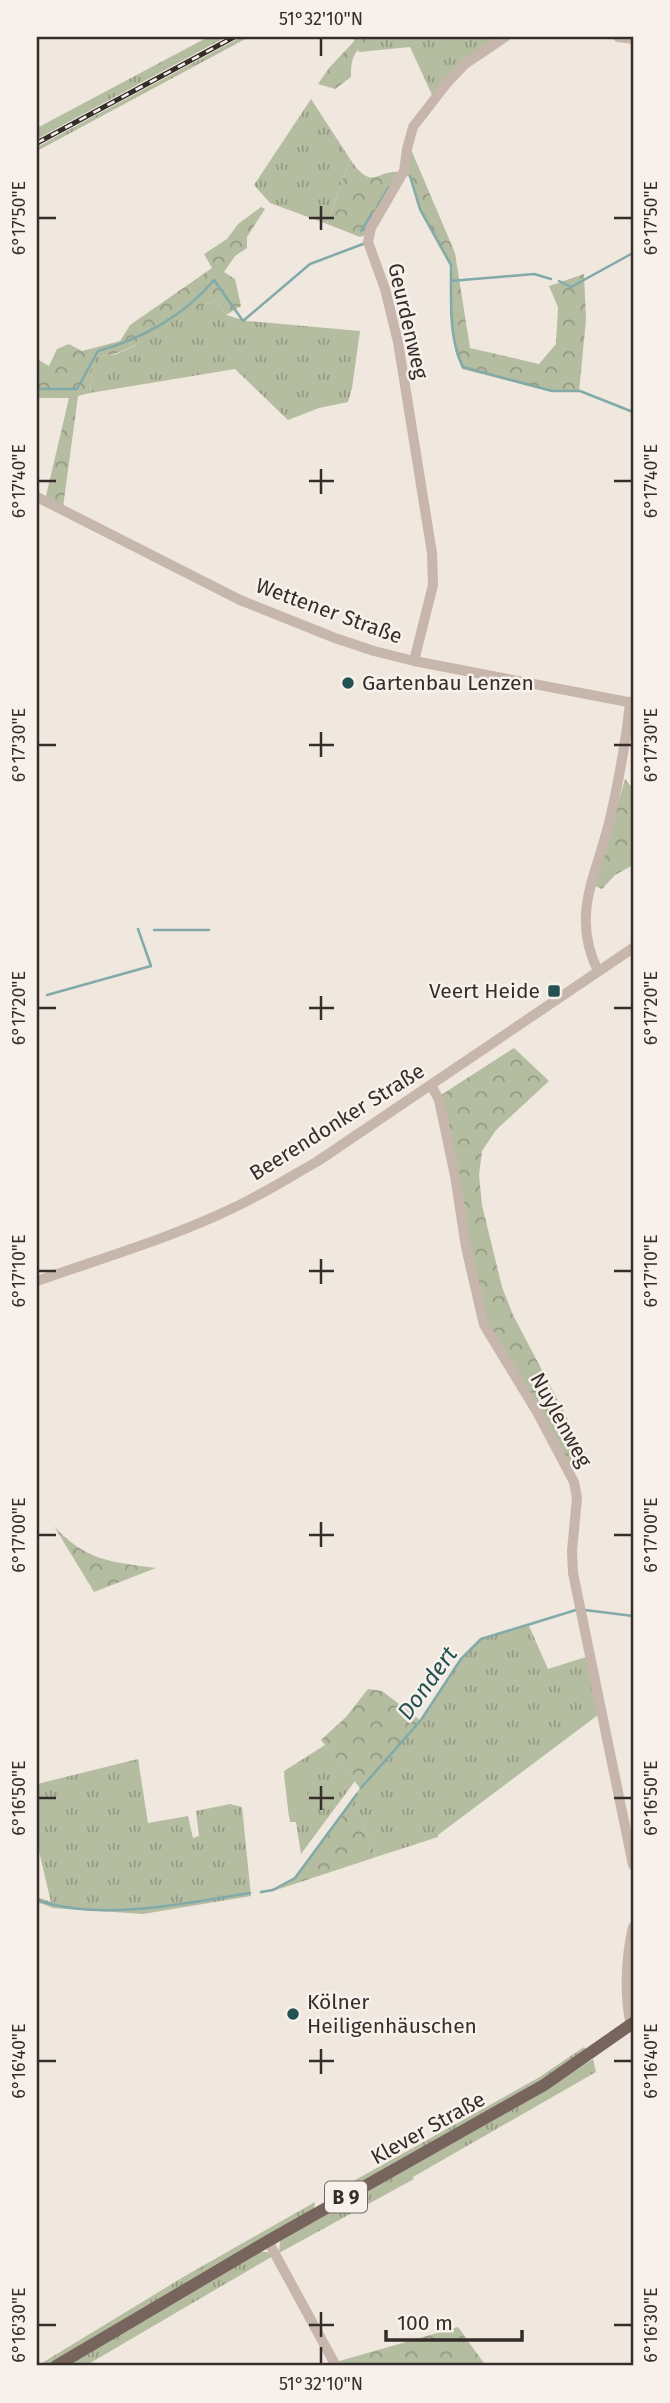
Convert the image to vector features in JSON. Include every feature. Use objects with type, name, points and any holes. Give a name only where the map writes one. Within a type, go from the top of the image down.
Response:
[{"type":"main road","name":"Klever Straße","points":[[56,2366],[268,2241],[544,2085],[632,2024]]},
{"type":"street","name":"Geurdenweg","points":[[414,661],[433,585],[432,553],[398,342],[385,289],[368,242],[371,228],[404,171],[413,127],[447,83],[465,65],[505,37]]},
{"type":"street","points":[[618,37],[633,39]]},
{"type":"street","name":"Wettener Straße","points":[[37,497],[240,600],[335,638],[414,661],[631,702]]},
{"type":"street","points":[[598,971],[588,952],[584,934],[586,906],[624,759],[631,702]]},
{"type":"street","name":"Beerendonker Straße","points":[[37,1281],[233,1208],[318,1161],[633,948]]},
{"type":"street","name":"Nuylenweg","points":[[431,1085],[442,1111],[466,1247],[484,1325],[537,1412],[574,1482],[577,1498],[572,1551],[573,1573],[633,1866]]},
{"type":"street","points":[[632,2024],[626,2009],[633,1927]]},
{"type":"street","points":[[268,2241],[336,2366]]},
{"type":"green space","points":[[208,37],[226,37],[37,139],[37,128]]},
{"type":"green space","points":[[241,37],[249,37],[37,151],[37,147]]},
{"type":"green space","points":[[353,37],[500,37],[433,97],[410,47],[359,52]]},
{"type":"green space","points":[[358,37],[374,37],[356,53],[351,77],[335,89],[318,84],[329,68]]},
{"type":"green space","points":[[311,99],[350,159],[327,224],[270,203],[254,185]]},
{"type":"green space","points":[[410,147],[455,253],[470,348],[539,364],[556,344],[558,307],[549,286],[584,274],[586,320],[579,392],[553,392],[462,369],[456,354],[450,314],[450,266],[419,210],[410,177],[407,176]]},
{"type":"green space","points":[[350,159],[364,175],[370,177],[401,172],[366,235],[360,237],[327,224]]},
{"type":"green space","points":[[261,207],[265,209],[247,237],[247,248],[235,256],[224,272],[235,279],[241,306],[226,315],[216,301],[189,312],[133,346],[117,353],[93,357],[90,393],[78,396],[63,507],[46,496],[69,398],[37,398],[37,359],[49,366],[57,349],[69,344],[82,351],[120,341],[130,325],[212,268],[204,254],[227,239],[238,224]]},
{"type":"green space","points":[[216,301],[226,315],[247,321],[360,331],[348,402],[319,408],[288,420],[235,369],[90,393],[93,357],[117,354],[134,346],[177,317]]},
{"type":"green space","points":[[625,779],[633,789],[633,865],[615,875],[602,889],[595,886]]},
{"type":"green space","points":[[514,1048],[549,1081],[496,1130],[482,1151],[479,1175],[482,1205],[502,1287],[513,1315],[587,1456],[570,1465],[541,1411],[487,1324],[481,1305],[441,1095]]},
{"type":"green space","points":[[54,1526],[65,1538],[100,1558],[156,1568],[94,1592]]},
{"type":"green space","points":[[577,1610],[529,1626],[548,1669],[586,1657],[598,1715],[438,1837],[376,1857],[354,1800],[295,1880],[273,1891],[259,1893],[284,1885],[294,1878],[360,1788],[420,1720],[460,1659],[480,1639]]},
{"type":"green space","points":[[368,1689],[382,1691],[420,1720],[360,1788],[321,1740],[346,1717]]},
{"type":"green space","points":[[325,1745],[355,1781],[301,1854],[296,1822],[290,1822],[284,1771]]},
{"type":"green space","points":[[138,1759],[148,1823],[188,1816],[193,1838],[199,1836],[196,1811],[230,1804],[242,1807],[251,1896],[143,1914],[53,1908],[37,1902],[37,1897],[51,1902],[37,1843],[37,1784]]},
{"type":"green space","points":[[305,1773],[310,1814],[289,1817],[284,1775]]},
{"type":"green space","points":[[354,1799],[376,1857],[273,1891],[295,1879]]},
{"type":"green space","points":[[584,2047],[587,2051],[539,2083],[329,2201],[323,2198],[538,2078]]},
{"type":"green space","points":[[593,2059],[596,2072],[413,2177],[414,2179],[279,2253],[280,2241],[538,2095]]},
{"type":"green space","points":[[315,2202],[314,2209],[45,2366],[37,2366],[185,2276]]},
{"type":"green space","points":[[260,2252],[273,2256],[85,2366],[66,2366]]},
{"type":"green space","points":[[458,2327],[486,2366],[337,2366],[336,2362]]},
{"type":"waterway","points":[[410,176],[420,209],[451,265],[451,281],[534,274],[551,279]]},
{"type":"waterway","points":[[377,207],[389,187]]},
{"type":"waterway","points":[[361,231],[371,215]]},
{"type":"waterway","points":[[37,389],[77,389],[98,351],[131,340],[162,324],[190,304],[214,280],[243,321],[310,264],[363,244]]},
{"type":"waterway","points":[[559,281],[571,287],[633,253]]},
{"type":"waterway","points":[[451,281],[453,336],[463,367],[552,391],[580,391],[633,412]]},
{"type":"waterway","points":[[47,995],[151,966],[138,929]]},
{"type":"waterway","points":[[154,930],[209,930]]},
{"type":"waterway","name":"Dondert","points":[[361,1788],[421,1720],[461,1659],[481,1639],[576,1610]]},
{"type":"waterway","name":"Dondert","points":[[585,1610],[633,1616]]},
{"type":"waterway","name":"Dondert","points":[[261,1892],[273,1890],[295,1878],[357,1794]]},
{"type":"waterway","name":"Dondert","points":[[37,1900],[88,1910],[115,1910],[250,1893]]},
{"type":"railway","points":[[37,143],[234,37]]},
{"type":"place","name":"Gartenbau Lenzen","points":[[348,683]]},
{"type":"place","name":"Veert Heide","points":[[554,991]]},
{"type":"place","name":"Kölner Heiligenhäuschen","points":[[293,2014]]}]
